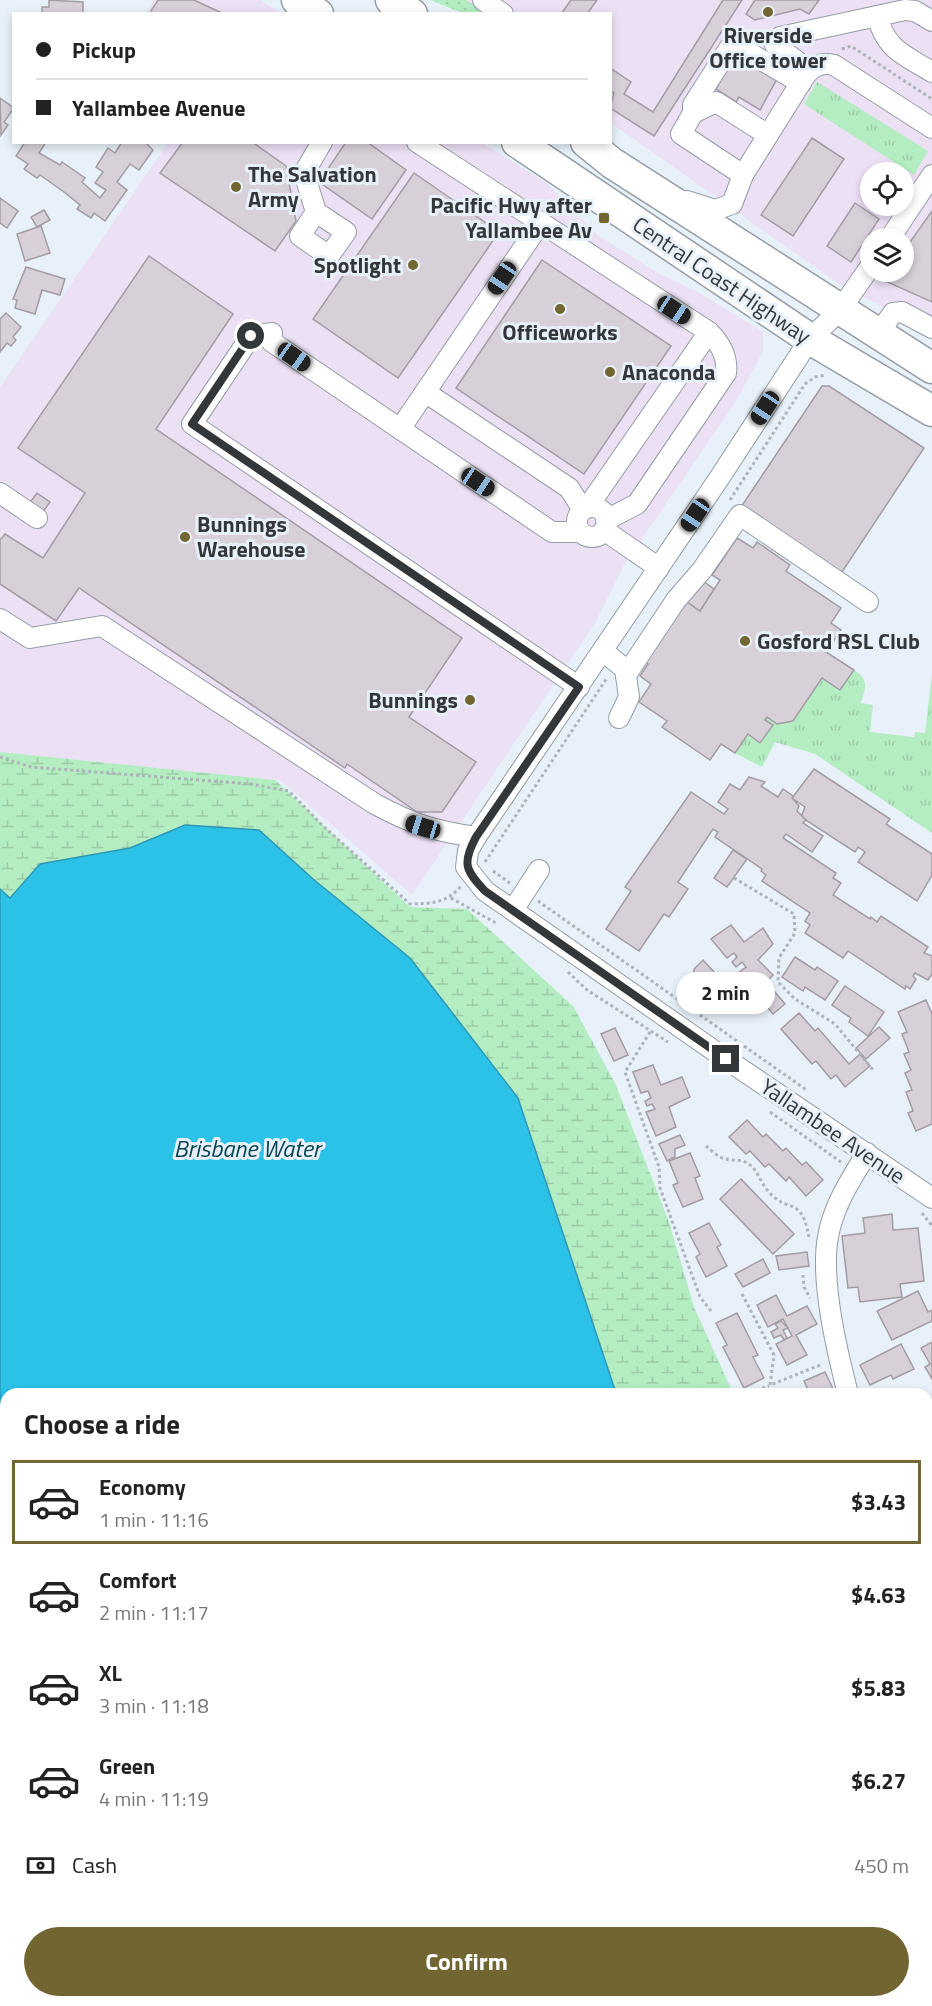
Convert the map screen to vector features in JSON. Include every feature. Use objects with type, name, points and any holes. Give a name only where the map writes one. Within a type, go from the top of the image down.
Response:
[{"type":"highway","points":[[297,0],[315,12]]},
{"type":"highway","points":[[391,0],[409,12]]},
{"type":"highway","name":"Central Coast Highway","points":[[520,144],[810,339],[932,411]]},
{"type":"highway","name":"Central Coast Highway","points":[[589,144],[658,192],[932,368]]},
{"type":"street","points":[[483,0],[499,12]]},
{"type":"street","points":[[805,76],[775,45],[780,37],[877,16],[915,11],[932,21]]},
{"type":"street","points":[[877,16],[881,32],[890,46],[932,72]]},
{"type":"street","points":[[743,175],[681,134],[693,113],[693,105],[730,47],[741,48],[805,76]]},
{"type":"street","points":[[658,192],[715,210],[732,204],[743,175],[805,76],[821,64],[834,65],[932,128]]},
{"type":"street","points":[[693,113],[716,102],[768,135]]},
{"type":"street","points":[[316,212],[304,173],[321,144]]},
{"type":"street","points":[[420,144],[709,332],[717,340],[726,358],[726,373],[637,504],[605,525],[593,537],[580,532],[552,532],[273,342],[272,333],[251,336],[192,424],[579,687]]},
{"type":"street","points":[[897,228],[932,175]]},
{"type":"street","points":[[400,429],[541,222]]},
{"type":"street","points":[[479,871],[466,867],[468,851],[476,837],[659,568],[810,339],[840,310],[860,281]]},
{"type":"street","points":[[878,334],[893,314],[902,312],[932,328]]},
{"type":"street","points":[[580,532],[577,523],[585,509],[709,332]]},
{"type":"street","points":[[425,392],[569,488],[585,509]]},
{"type":"street","points":[[0,493],[37,518]]},
{"type":"street","points":[[585,509],[597,508],[605,525],[659,568]]},
{"type":"street","points":[[619,674],[702,570],[734,508],[868,602]]},
{"type":"street","points":[[0,619],[30,638],[102,626],[375,804],[409,823],[436,831],[476,837]]},
{"type":"street","points":[[603,651],[621,664],[619,674],[629,697],[619,718]]},
{"type":"street","points":[[513,910],[539,870]]},
{"type":"street","name":"Yallambee Avenue","points":[[479,871],[485,891],[726,1059],[932,1198]]},
{"type":"street","points":[[848,1388],[826,1274],[828,1237],[843,1192],[867,1153]]},
{"type":"path","points":[[839,50],[851,46],[932,99]]},
{"type":"path","points":[[734,508],[805,384],[815,377],[830,375]]},
{"type":"path","points":[[0,757],[31,767],[250,784],[289,791],[322,825],[410,904],[429,903],[451,898],[479,871],[619,674]]},
{"type":"path","points":[[479,871],[524,892],[813,1095]]},
{"type":"path","points":[[734,878],[794,914],[795,933],[779,958],[778,982],[795,999],[835,1024],[874,1071]]},
{"type":"path","points":[[651,1031],[625,1072],[659,1167],[660,1188],[700,1297],[711,1311]]},
{"type":"path","points":[[706,1146],[723,1159],[743,1161],[755,1169],[768,1191],[776,1198],[798,1207],[806,1218],[811,1246]]},
{"type":"path","points":[[742,1294],[774,1354],[770,1385]]},
{"type":"path","points":[[762,1388],[830,1362]]},
{"type":"shaded area","points":[[154,0],[260,0],[279,12],[146,12]]},
{"type":"shaded area","points":[[446,0],[932,0],[932,333],[839,284],[612,124],[612,12],[462,12]]},
{"type":"shaded area","points":[[167,144],[485,144],[548,184],[599,236],[658,273],[698,292],[763,332],[763,352],[735,403],[624,565],[595,623],[412,895],[280,780],[26,760],[0,754],[0,387]]},
{"type":"green space","points":[[430,0],[466,0],[484,12],[460,12]]},
{"type":"green space","points":[[817,82],[928,151],[914,175],[914,162],[894,162],[804,104]]},
{"type":"green space","points":[[854,670],[862,677],[865,684],[861,703],[873,705],[870,732],[914,737],[915,732],[925,733],[932,673],[932,833],[815,754],[775,742],[762,767],[735,753],[748,734],[761,743],[772,725],[765,720],[767,717],[777,724],[793,721],[822,678]]},
{"type":"green space","points":[[0,752],[275,780],[410,907],[467,909],[573,1006],[615,1083],[669,1222],[694,1307],[731,1388],[614,1388],[518,1098],[313,879],[259,830],[185,825],[130,848],[40,864],[10,898],[0,889]]},
{"type":"water","name":"Brisbane Water","points":[[185,825],[259,830],[313,879],[410,958],[518,1098],[614,1388],[0,1388],[0,889],[10,898],[40,864],[130,848]]},
{"type":"building","points":[[49,0],[83,2],[83,12],[42,12],[42,7],[49,7]]},
{"type":"building","points":[[158,0],[194,0],[220,12],[150,12]]},
{"type":"building","points":[[571,0],[597,0],[588,12],[562,12]]},
{"type":"building","points":[[723,0],[742,0],[654,136],[612,109],[614,93],[612,92],[612,69],[631,82],[624,94],[653,112]]},
{"type":"building","name":"Riverside Office tower","points":[[755,0],[819,0],[809,14],[800,9],[755,20],[746,14]]},
{"type":"building","points":[[724,45],[778,77],[760,110],[739,97],[736,102],[716,89],[720,82]]},
{"type":"building","points":[[0,98],[12,107],[12,111],[4,122],[8,125],[1,135]]},
{"type":"building","points":[[812,138],[844,159],[793,236],[761,215]]},
{"type":"building","points":[[24,144],[45,144],[39,153],[60,165],[62,162],[85,178],[82,182],[100,198],[106,190],[95,183],[103,172],[96,167],[108,148],[115,153],[121,144],[147,144],[153,150],[139,170],[130,164],[117,182],[127,190],[105,221],[94,213],[91,218],[77,209],[80,205],[40,175],[37,178],[24,169],[28,164],[16,156]]},
{"type":"building","name":"The Salvation Army","points":[[182,144],[255,144],[286,166],[296,221],[275,251],[160,173]]},
{"type":"building","points":[[345,144],[370,144],[406,170],[372,219],[319,182]]},
{"type":"building","name":"Spotlight","points":[[414,173],[499,232],[398,378],[313,319]]},
{"type":"building","points":[[0,198],[18,211],[7,228],[0,223]]},
{"type":"building","points":[[855,203],[860,206],[860,216],[874,216],[879,219],[873,228],[860,228],[860,248],[851,262],[827,246]]},
{"type":"building","points":[[44,210],[50,220],[37,227],[31,217]]},
{"type":"building","points":[[932,211],[932,302],[887,282],[914,282],[914,236]]},
{"type":"building","points":[[41,226],[50,253],[25,261],[17,234]]},
{"type":"building","name":"Bunnings Warehouse","points":[[149,256],[233,314],[156,429],[462,638],[409,717],[476,762],[442,812],[417,812],[347,764],[345,768],[79,588],[56,621],[0,584],[0,540],[5,534],[43,558],[85,493],[18,448]]},
{"type":"building","points":[[542,260],[671,346],[584,474],[456,388]]},
{"type":"building","points":[[26,267],[65,279],[60,295],[42,290],[35,314],[15,308],[17,300],[13,299]]},
{"type":"building","points":[[6,313],[21,327],[13,337],[16,340],[11,346],[7,343],[0,352],[0,319]]},
{"type":"building","points":[[822,386],[829,386],[924,448],[842,572],[733,519]]},
{"type":"building","points":[[37,493],[50,502],[42,513],[28,505]]},
{"type":"building","name":"Gosford RSL Club","points":[[737,538],[753,548],[757,542],[790,565],[786,571],[841,608],[831,623],[841,630],[826,652],[854,670],[840,690],[822,678],[793,721],[777,724],[767,717],[765,720],[773,725],[760,743],[748,734],[735,753],[721,744],[710,760],[662,727],[667,721],[639,702],[651,684],[640,676],[648,664],[643,660],[686,601],[700,611],[720,580],[712,575]]},
{"type":"building","points":[[689,571],[714,589],[700,611],[686,601]]},
{"type":"building","points":[[814,769],[890,819],[886,824],[932,854],[932,875],[917,901],[858,862],[865,852],[858,847],[855,852],[801,817],[805,807],[792,798]]},
{"type":"building","points":[[749,777],[765,782],[761,786],[778,797],[783,789],[793,796],[792,798],[799,806],[797,811],[806,820],[803,823],[823,836],[812,852],[786,834],[783,838],[836,873],[833,878],[841,883],[833,895],[870,919],[871,917],[877,922],[881,916],[928,947],[924,953],[932,956],[932,974],[928,980],[915,973],[913,976],[916,979],[910,989],[906,986],[905,989],[848,951],[843,958],[805,933],[810,925],[805,921],[810,913],[762,881],[766,875],[761,871],[762,869],[715,837],[718,832],[713,829],[678,882],[688,889],[669,917],[664,914],[639,951],[606,929],[631,891],[625,887],[691,792],[724,814],[728,809],[718,802],[730,784],[740,790]]},
{"type":"building","points":[[733,850],[747,859],[727,887],[714,878]]},
{"type":"building","points":[[731,925],[744,942],[763,928],[773,944],[758,960],[773,975],[755,993],[738,973],[746,967],[742,962],[736,967],[732,962],[737,957],[734,953],[727,958],[711,939]]},
{"type":"building","points":[[795,957],[815,970],[817,967],[838,981],[825,1000],[805,987],[803,991],[782,977]]},
{"type":"building","points":[[703,960],[725,984],[713,994],[694,973],[694,969]]},
{"type":"building","points":[[769,985],[785,1004],[773,1014],[757,995]]},
{"type":"building","points":[[845,986],[884,1012],[868,1036],[849,1022],[851,1018],[832,1005]]},
{"type":"building","points":[[926,1000],[932,1014],[932,1124],[916,1131],[908,1113],[913,1111],[906,1092],[912,1090],[905,1073],[911,1070],[904,1054],[909,1052],[902,1034],[907,1032],[898,1012]]},
{"type":"building","points":[[799,1013],[815,1031],[818,1028],[849,1064],[860,1054],[870,1066],[845,1087],[836,1075],[831,1079],[816,1061],[812,1064],[781,1029]]},
{"type":"building","points":[[879,1027],[890,1038],[866,1059],[856,1048]]},
{"type":"building","points":[[615,1028],[628,1055],[614,1061],[601,1034]]},
{"type":"building","points":[[653,1065],[661,1085],[682,1077],[690,1097],[669,1107],[676,1127],[656,1136],[646,1112],[655,1109],[652,1104],[647,1106],[645,1101],[651,1098],[648,1091],[641,1093],[633,1072]]},
{"type":"building","points":[[747,1120],[763,1137],[766,1134],[783,1151],[786,1148],[802,1165],[806,1162],[823,1180],[806,1196],[789,1177],[786,1181],[769,1164],[765,1167],[750,1151],[746,1154],[729,1137]]},
{"type":"building","points":[[680,1135],[685,1145],[675,1149],[675,1157],[667,1161],[659,1144]]},
{"type":"building","points":[[690,1153],[700,1176],[695,1178],[703,1199],[683,1207],[673,1185],[678,1183],[669,1161]]},
{"type":"building","points":[[741,1179],[794,1234],[773,1254],[720,1199]]},
{"type":"building","points":[[892,1214],[893,1230],[918,1228],[924,1281],[900,1284],[902,1297],[860,1302],[858,1287],[848,1288],[842,1236],[865,1233],[863,1218]]},
{"type":"building","points":[[709,1223],[721,1245],[717,1247],[727,1266],[706,1277],[696,1257],[700,1254],[689,1233]]},
{"type":"building","points":[[807,1252],[809,1266],[779,1270],[776,1256]]},
{"type":"building","points":[[763,1259],[770,1273],[743,1287],[735,1274]]},
{"type":"building","points":[[918,1291],[928,1312],[932,1310],[932,1321],[892,1340],[877,1311]]},
{"type":"building","points":[[776,1295],[787,1316],[807,1306],[817,1324],[796,1335],[807,1355],[787,1365],[776,1344],[792,1336],[783,1319],[768,1327],[757,1305]]},
{"type":"building","points":[[737,1313],[758,1355],[753,1357],[764,1378],[744,1388],[723,1347],[727,1345],[716,1323]]},
{"type":"building","points":[[781,1321],[788,1328],[783,1330],[787,1338],[784,1340],[781,1335],[774,1338],[771,1332],[778,1328],[775,1324]]},
{"type":"building","points":[[932,1342],[932,1379],[925,1367],[930,1364],[921,1348]]},
{"type":"building","points":[[901,1344],[914,1369],[893,1379],[891,1375],[870,1385],[860,1365]]},
{"type":"building","points":[[825,1372],[833,1388],[807,1388],[804,1381]]},
{"type":"place","name":"Riverside Office tower","points":[[768,12]]},
{"type":"place","name":"The Salvation Army","points":[[236,187]]},
{"type":"place","name":"Pacific Hwy after Yallambee Av","points":[[604,218]]},
{"type":"place","name":"Spotlight","points":[[413,265]]},
{"type":"place","name":"Officeworks","points":[[560,309]]},
{"type":"place","name":"Anaconda","points":[[610,372]]},
{"type":"place","name":"Bunnings Warehouse","points":[[185,537]]},
{"type":"place","name":"Gosford RSL Club","points":[[745,641]]},
{"type":"place","name":"Bunnings","points":[[470,700]]},
{"type":"route","points":[[251,336],[192,424],[579,687],[476,837],[468,851],[466,867],[470,875],[485,891],[726,1059]]}]
